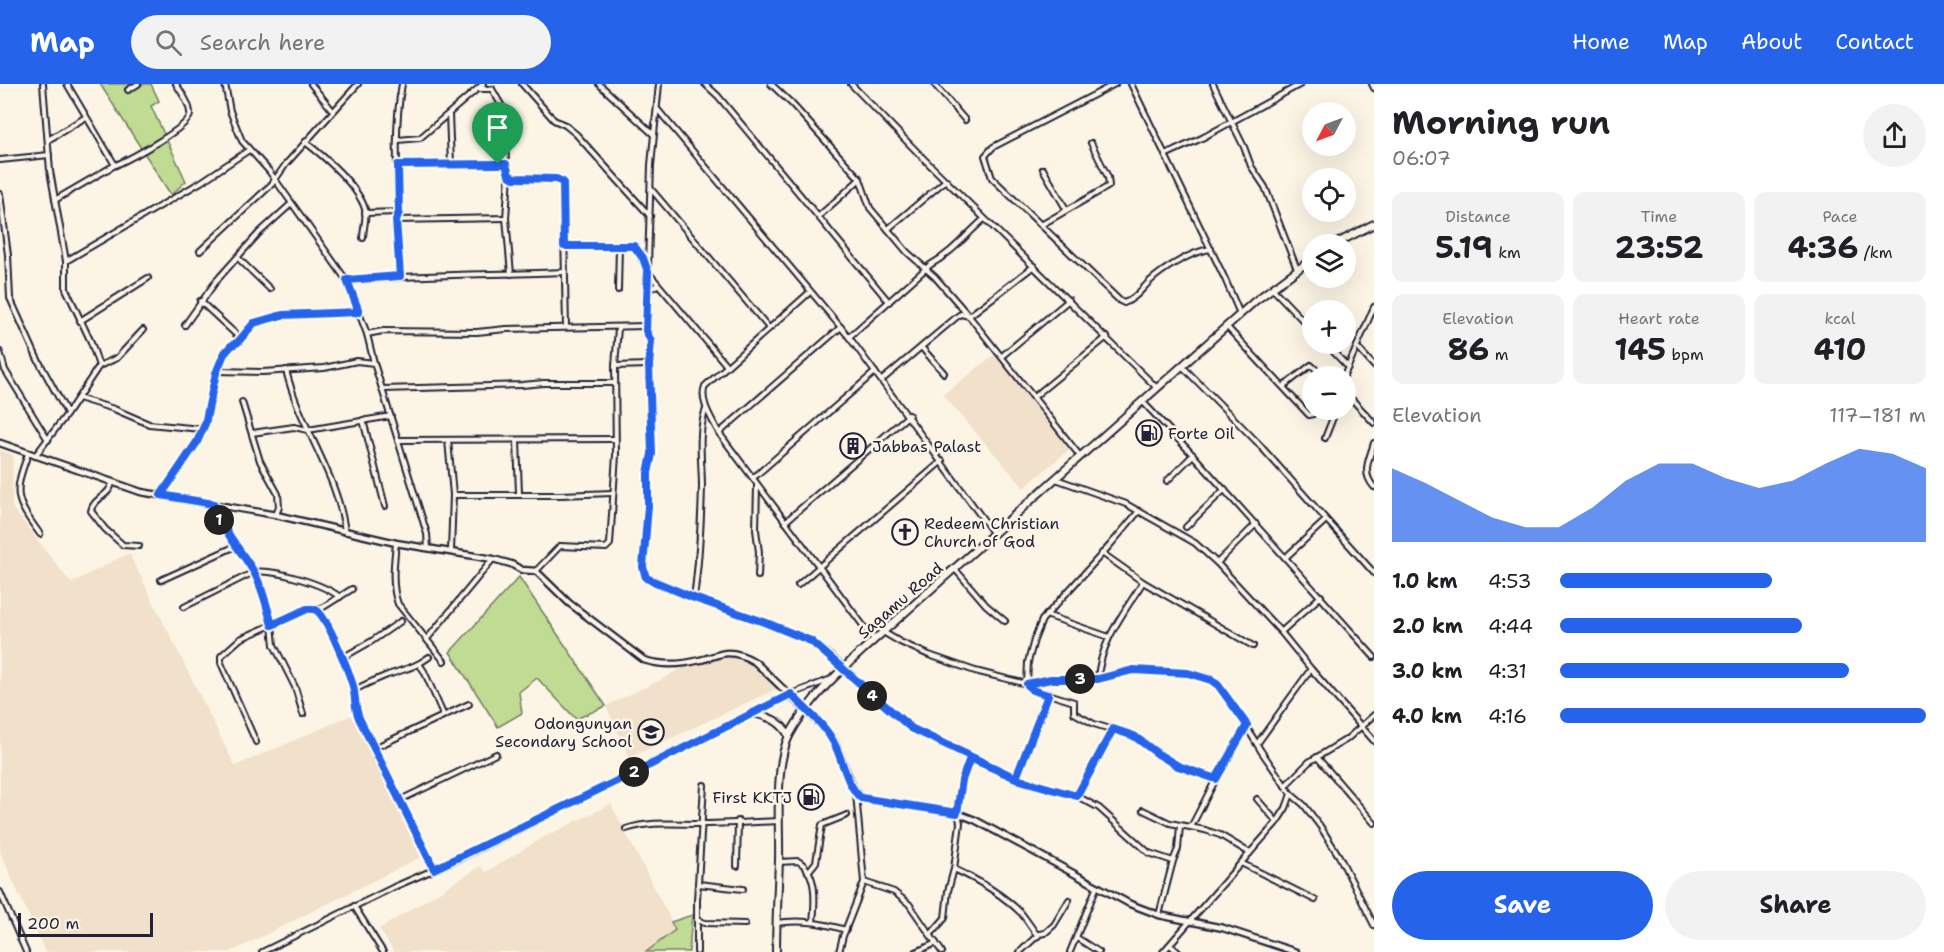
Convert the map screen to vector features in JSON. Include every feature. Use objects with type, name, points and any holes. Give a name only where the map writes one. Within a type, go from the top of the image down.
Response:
[{"type":"highway","points":[[1354,234],[1374,224]]},
{"type":"highway","name":"Sagamu Road","points":[[776,952],[780,781],[789,736],[806,711],[833,679],[874,640],[1240,315],[1302,266]]},
{"type":"highway","points":[[753,713],[777,721],[789,736]]},
{"type":"street","points":[[43,84],[49,155],[66,261],[66,289],[91,342],[99,366]]},
{"type":"street","points":[[67,84],[115,165]]},
{"type":"street","points":[[128,90],[138,84]]},
{"type":"street","points":[[55,200],[142,152],[177,130],[188,120],[189,107],[176,84]]},
{"type":"street","points":[[225,84],[236,129],[249,150],[263,164],[347,280],[367,334],[427,534],[428,548]]},
{"type":"street","points":[[311,84],[333,111]]},
{"type":"street","points":[[200,252],[265,190],[358,84]]},
{"type":"street","points":[[400,276],[396,220],[399,212],[396,123],[402,84]]},
{"type":"street","points":[[398,140],[420,138],[483,84]]},
{"type":"street","points":[[522,84],[554,120],[576,134],[651,216]]},
{"type":"street","points":[[599,84],[654,135]]},
{"type":"street","points":[[659,84],[654,135],[647,290],[646,327],[651,341],[649,365],[652,454],[648,473],[644,574],[650,580],[694,598],[811,641],[911,728],[1016,778],[1077,796],[1099,808],[1149,853],[1173,861]]},
{"type":"street","points":[[705,84],[718,96],[889,302]]},
{"type":"street","points":[[771,84],[860,179],[870,208],[907,252],[940,282],[969,316],[1035,396],[1080,456]]},
{"type":"street","points":[[851,84],[984,219],[1070,300],[1158,388]]},
{"type":"street","points":[[934,84],[965,120]]},
{"type":"street","points":[[1115,84],[993,147],[985,156],[991,176],[1124,303],[1137,295],[1161,272],[1201,250],[1211,249]]},
{"type":"street","points":[[1131,84],[1211,249],[1240,315]]},
{"type":"street","points":[[1213,84],[1251,166],[1265,187],[1297,269]]},
{"type":"street","points":[[1165,155],[1301,84]]},
{"type":"street","points":[[1372,84],[1374,88]]},
{"type":"street","points":[[478,89],[492,86],[504,110],[506,164],[509,175],[506,218],[511,274]]},
{"type":"street","points":[[658,110],[849,337],[995,534]]},
{"type":"street","points":[[449,113],[451,164]]},
{"type":"street","points":[[48,140],[86,117]]},
{"type":"street","points":[[440,120],[448,123]]},
{"type":"street","points":[[305,142],[340,174],[360,200],[365,213],[363,238]]},
{"type":"street","points":[[1041,225],[1106,188],[1110,183],[1091,143]]},
{"type":"street","points":[[66,261],[201,182],[249,150]]},
{"type":"street","points":[[0,160],[49,155]]},
{"type":"street","points":[[398,165],[506,164]]},
{"type":"street","points":[[1043,169],[1066,209]]},
{"type":"street","points":[[509,175],[514,178],[556,179],[563,182],[566,327]]},
{"type":"street","points":[[509,181],[514,178]]},
{"type":"street","points":[[819,216],[860,179]]},
{"type":"street","points":[[888,229],[946,180]]},
{"type":"street","points":[[651,189],[769,328]]},
{"type":"street","points":[[0,195],[8,255],[10,298],[37,358],[67,414]]},
{"type":"street","points":[[651,198],[657,195]]},
{"type":"street","points":[[185,325],[217,280],[260,233],[291,204]]},
{"type":"street","points":[[365,213],[399,212]]},
{"type":"street","points":[[396,220],[506,218]]},
{"type":"street","points":[[849,337],[926,269],[951,251],[984,219]]},
{"type":"street","points":[[1201,250],[1207,241]]},
{"type":"street","points":[[564,246],[636,247],[648,272],[658,285],[728,366]]},
{"type":"street","points":[[618,290],[619,246]]},
{"type":"street","points":[[238,258],[270,289]]},
{"type":"street","points":[[969,316],[1034,266]]},
{"type":"street","points":[[347,280],[400,276],[564,272]]},
{"type":"street","points":[[80,321],[148,278]]},
{"type":"street","points":[[647,290],[658,285]]},
{"type":"street","points":[[1272,288],[1302,320]]},
{"type":"street","points":[[694,598],[701,544],[702,443],[706,408],[704,388],[810,292]]},
{"type":"street","points":[[1002,356],[1070,300]]},
{"type":"street","points":[[200,301],[241,339]]},
{"type":"street","points":[[1348,366],[1374,307]]},
{"type":"street","points":[[161,495],[194,446],[205,424],[217,371],[224,354],[241,339],[250,327],[260,320],[282,315],[359,312]]},
{"type":"street","points":[[882,380],[961,314],[969,316]]},
{"type":"street","points":[[367,334],[383,331],[477,332],[566,327],[646,327]]},
{"type":"street","points":[[719,433],[841,327]]},
{"type":"street","points":[[1227,327],[1302,406]]},
{"type":"street","points":[[536,571],[560,546],[609,547],[615,467],[615,366],[618,328]]},
{"type":"street","points":[[34,456],[67,414],[99,366],[117,358],[143,330]]},
{"type":"street","points":[[1035,396],[1107,337]]},
{"type":"street","points":[[922,348],[944,373]]},
{"type":"street","points":[[1357,348],[1374,366]]},
{"type":"street","points":[[0,352],[3,370],[48,440]]},
{"type":"street","points":[[1336,354],[1347,366]]},
{"type":"street","points":[[217,371],[249,373],[324,368],[357,361],[374,363]]},
{"type":"street","points":[[615,366],[649,365]]},
{"type":"street","points":[[1182,366],[1256,441],[1374,573]]},
{"type":"street","points":[[286,370],[297,404],[342,511],[345,532]]},
{"type":"street","points":[[753,478],[875,372]]},
{"type":"street","points":[[1284,386],[1302,372]]},
{"type":"street","points":[[383,389],[522,385],[544,382],[615,383]]},
{"type":"street","points":[[78,398],[114,409],[149,424],[201,429]]},
{"type":"street","points":[[243,402],[260,462],[278,494],[279,507],[276,515]]},
{"type":"street","points":[[1143,402],[1225,489],[1374,657]]},
{"type":"street","points":[[1356,404],[1374,423]]},
{"type":"street","points":[[706,408],[719,433],[874,640]]},
{"type":"street","points":[[785,522],[909,415]]},
{"type":"street","points":[[252,433],[294,427],[308,430],[391,416]]},
{"type":"street","points":[[363,420],[385,506]]},
{"type":"street","points":[[1325,438],[1332,420]]},
{"type":"street","points":[[398,440],[615,440]]},
{"type":"street","points":[[448,440],[453,495],[450,551]]},
{"type":"street","points":[[517,441],[519,494]]},
{"type":"street","points":[[1374,443],[1366,468],[1367,480],[1374,487]]},
{"type":"street","points":[[0,444],[112,483],[161,495],[276,515],[396,543],[493,559],[522,570],[536,571],[569,603],[644,660],[656,664],[700,660],[728,653],[737,654],[755,662],[814,716],[834,741],[856,794],[864,882],[839,952]]},
{"type":"street","points":[[28,454],[19,477],[18,497],[25,513],[40,534]]},
{"type":"street","points":[[1167,481],[1193,455]]},
{"type":"street","points":[[798,585],[942,461]]},
{"type":"street","points":[[1367,480],[1374,473]]},
{"type":"street","points":[[1055,478],[1100,494],[1187,537],[1217,563],[1281,632],[1374,741]]},
{"type":"street","points":[[112,483],[108,491],[92,505],[91,511],[105,529],[123,545],[139,546]]},
{"type":"street","points":[[757,485],[758,576]]},
{"type":"street","points":[[1186,527],[1225,489]]},
{"type":"street","points":[[453,495],[612,493]]},
{"type":"street","points":[[214,504],[219,520],[254,572],[263,593],[272,625],[274,645],[295,687],[303,714]]},
{"type":"street","points":[[1138,511],[1046,615],[1034,640],[1028,662],[1027,684],[1032,690],[1074,702],[1073,710],[1076,714],[1094,724],[1134,736],[1178,766],[1216,779]]},
{"type":"street","points":[[1286,557],[1326,520]]},
{"type":"street","points":[[1217,563],[1256,525]]},
{"type":"street","points":[[396,543],[395,596],[404,613],[444,661]]},
{"type":"street","points":[[161,580],[236,546]]},
{"type":"street","points":[[1102,553],[1143,582],[1253,646]]},
{"type":"street","points":[[427,639],[493,559]]},
{"type":"street","points":[[955,569],[986,605],[1005,621]]},
{"type":"street","points":[[184,607],[254,572],[273,571],[331,590],[340,597]]},
{"type":"street","points":[[1098,679],[1101,655],[1109,637],[1143,582]]},
{"type":"street","points":[[256,742],[220,659],[224,651],[232,644],[307,609],[317,611],[352,590]]},
{"type":"street","points":[[1281,632],[1321,596]]},
{"type":"street","points":[[317,611],[332,633],[342,658],[354,690],[354,706],[434,869]]},
{"type":"street","points":[[1046,615],[1109,637]]},
{"type":"street","points":[[342,658],[401,621]]},
{"type":"street","points":[[884,632],[929,655],[975,671],[1027,684],[1051,679],[1098,679],[1133,670],[1198,675],[1211,680],[1218,685],[1247,725],[1291,794],[1304,805],[1334,848],[1374,925]]},
{"type":"street","points":[[354,690],[386,675],[398,673],[419,664],[429,657]]},
{"type":"street","points":[[419,664],[443,714]]},
{"type":"street","points":[[1257,744],[1311,669]]},
{"type":"street","points":[[262,952],[354,906],[498,840],[539,817],[654,763],[791,694],[833,679]]},
{"type":"street","points":[[1016,778],[1048,695]]},
{"type":"street","points":[[374,747],[469,704]]},
{"type":"street","points":[[1286,786],[1317,757],[1335,748],[1374,715]]},
{"type":"street","points":[[1191,827],[1247,725]]},
{"type":"street","points":[[1077,796],[1113,729]]},
{"type":"street","points":[[399,800],[496,754]]},
{"type":"street","points":[[1317,757],[1374,823]]},
{"type":"street","points":[[931,934],[944,921],[960,823],[957,813],[962,780],[970,758]]},
{"type":"street","points":[[697,952],[698,884],[704,785]]},
{"type":"street","points":[[856,794],[865,800],[957,813],[975,820],[1130,904],[1159,915],[1245,935],[1296,952]]},
{"type":"street","points":[[1163,952],[1277,822],[1291,794]]},
{"type":"street","points":[[1257,799],[1277,822]]},
{"type":"street","points":[[1143,810],[1180,826],[1220,835],[1250,853]]},
{"type":"street","points":[[808,872],[816,862],[822,825],[847,815]]},
{"type":"street","points":[[737,866],[738,821]]},
{"type":"street","points":[[626,829],[643,824],[779,821]]},
{"type":"street","points":[[1159,915],[1178,849],[1180,826]]},
{"type":"street","points":[[779,862],[798,861],[808,872],[815,897],[813,922]]},
{"type":"street","points":[[1241,863],[1315,900]]},
{"type":"street","points":[[954,869],[979,881],[997,894],[1021,914],[1038,936]]},
{"type":"street","points":[[864,882],[894,892],[909,904],[942,952]]},
{"type":"street","points":[[698,884],[743,889]]},
{"type":"street","points":[[1070,952],[1097,886]]},
{"type":"street","points":[[0,892],[26,952]]},
{"type":"street","points":[[1020,952],[1054,925],[1069,900]]},
{"type":"street","points":[[354,906],[383,952]]},
{"type":"street","points":[[1369,918],[1374,914]]},
{"type":"street","points":[[697,920],[705,923],[745,924]]},
{"type":"street","points":[[776,923],[813,922],[846,930]]},
{"type":"street","points":[[1077,938],[1099,952]]},
{"type":"street","points":[[916,952],[936,944]]},
{"type":"street","points":[[1170,945],[1178,952]]},
{"type":"shaded area","points":[[995,354],[1072,447],[1024,488],[943,395]]},
{"type":"shaded area","points":[[0,450],[13,455],[12,507],[71,583],[129,553],[235,766],[352,715],[421,857],[231,952],[45,952],[0,852]]},
{"type":"shaded area","name":"Odongunyan Secondary School","points":[[731,655],[755,662],[783,686],[629,758],[606,706],[683,667]]},
{"type":"shaded area","points":[[611,804],[676,930],[646,952],[394,952],[379,929],[481,866],[486,872],[542,838]]},
{"type":"green space","points":[[100,84],[151,84],[159,101],[151,106],[186,181],[171,195]]},
{"type":"green space","points":[[519,577],[606,706],[576,719],[537,678],[519,692],[522,713],[498,727],[450,652]]},
{"type":"green space","points":[[692,915],[689,952],[646,952],[675,930],[671,922]]},
{"type":"place","name":"Forte Oil","points":[[1149,433]]},
{"type":"place","name":"Jabbas Palast","points":[[853,446]]},
{"type":"place","name":"Redeem Christian Church of God","points":[[905,532]]},
{"type":"place","name":"Odongunyan Secondary School","points":[[651,732]]},
{"type":"place","name":"First KKTJ","points":[[811,797]]},
{"type":"route","points":[[498,164],[398,165],[399,212],[396,220],[400,276],[347,280],[359,312],[282,315],[254,323],[224,354],[216,373],[205,424],[197,442],[161,495],[214,504],[219,520],[254,572],[272,625],[307,609],[317,611],[325,620],[352,681],[354,706],[359,718],[434,869],[498,840],[539,817],[654,763],[791,694],[806,711],[814,716],[834,741],[856,794],[861,798],[957,813],[962,780],[970,758],[1016,778],[1048,695],[1032,690],[1027,684],[1051,679],[1098,679],[1133,670],[1188,673],[1211,680],[1218,685],[1247,725],[1216,779],[1178,766],[1134,736],[1113,729],[1077,796],[1020,780],[970,758],[911,728],[811,641],[646,578],[643,567],[648,473],[652,454],[652,422],[649,365],[651,341],[646,331],[648,272],[643,258],[634,246],[564,246],[563,182],[556,179],[514,178],[509,175],[506,164],[498,164]]}]
